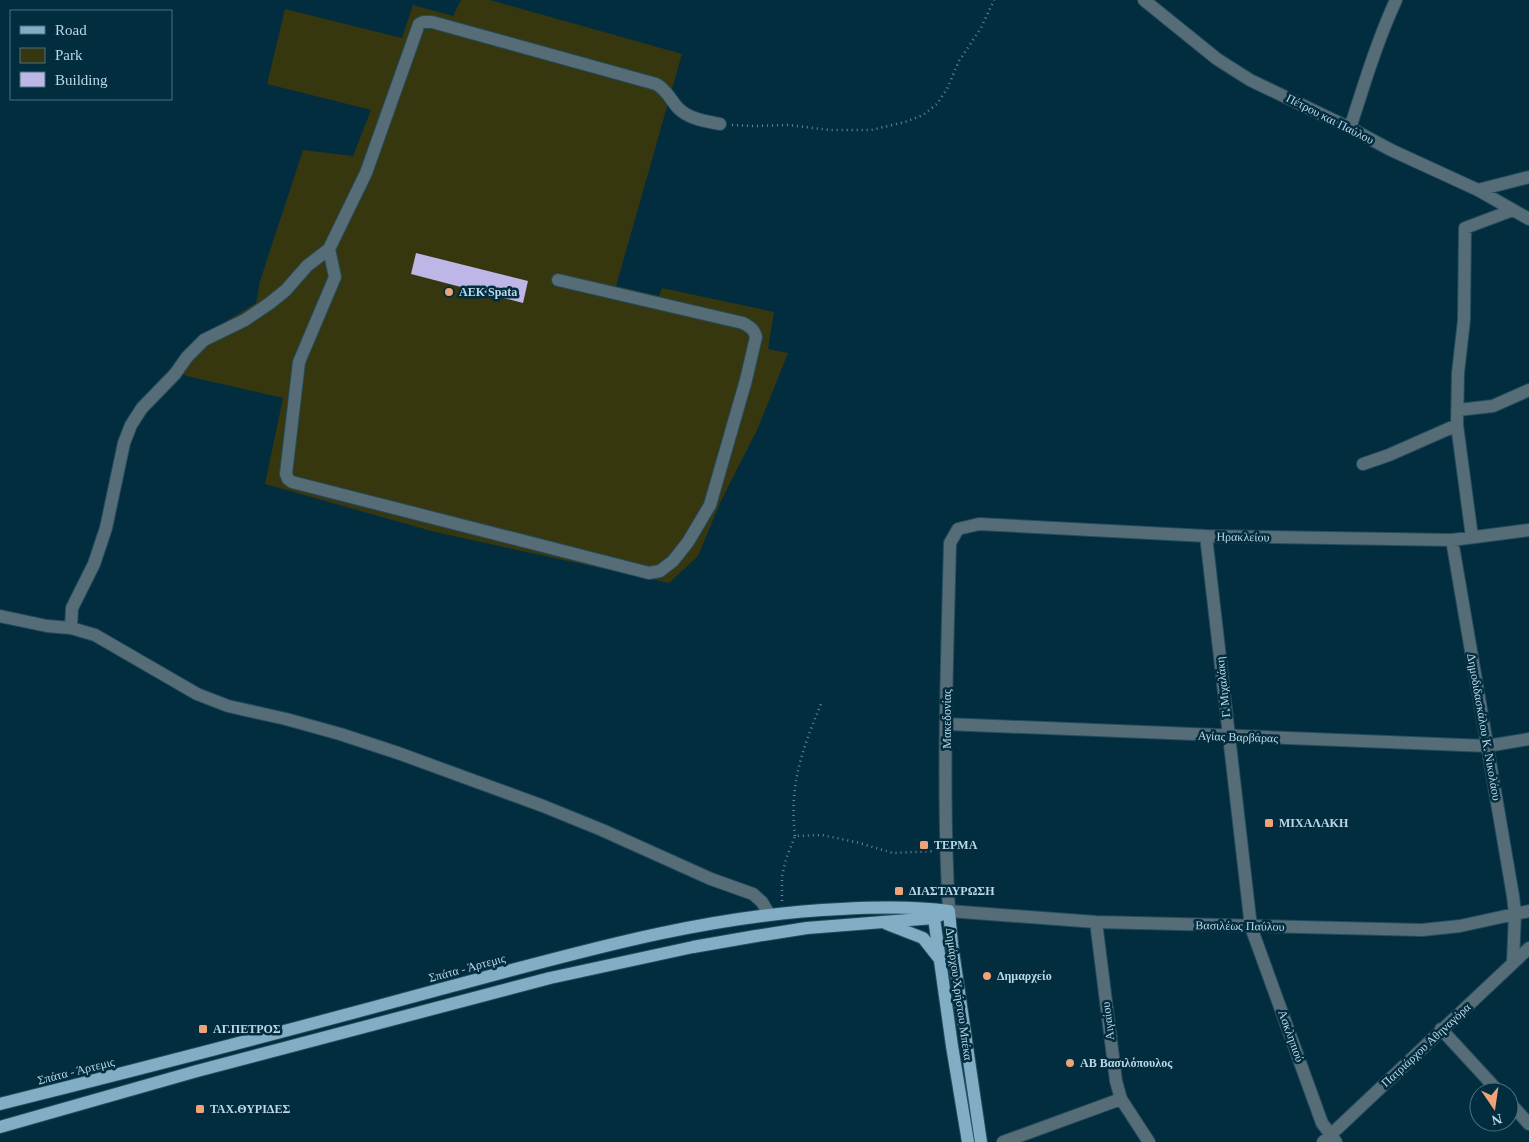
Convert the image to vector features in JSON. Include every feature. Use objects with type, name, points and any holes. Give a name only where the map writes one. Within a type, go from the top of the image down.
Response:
[{"type":"main road","name":"Σπάτα - Άρτεμις","points":[[0,1104],[192,1056],[586,950],[653,934],[775,913],[891,907],[949,911]]},
{"type":"main road","name":"Δημάρχου Χρήστου Μπέκα","points":[[968,1142],[934,918],[949,911],[981,1142]]},
{"type":"main road","points":[[0,1127],[197,1071],[550,978],[693,947],[807,928],[885,924],[934,918]]},
{"type":"main road","points":[[885,924],[923,938],[940,960]]},
{"type":"street","name":"Πέτρου και Παύλου","points":[[1144,0],[1217,59],[1250,80],[1391,150],[1478,190],[1529,219]]},
{"type":"street","points":[[1350,128],[1387,20],[1396,0]]},
{"type":"street","points":[[71,628],[72,608],[94,564],[106,528],[124,443],[131,425],[142,408],[204,340],[245,320],[270,303],[286,290],[307,266],[329,249],[366,174],[417,27],[423,22],[432,22],[656,84],[667,92],[685,114],[720,124]]},
{"type":"street","points":[[1478,190],[1529,177]]},
{"type":"street","points":[[1472,537],[1457,425],[1458,372],[1464,320],[1465,228],[1513,210]]},
{"type":"street","points":[[329,249],[334,277],[299,362],[286,474],[288,479],[292,482],[649,574],[660,571],[673,561],[688,542],[710,505],[746,380],[756,338],[755,333],[753,328],[743,323],[558,280]]},
{"type":"street","points":[[1458,410],[1493,406],[1529,390]]},
{"type":"street","points":[[1363,464],[1390,455],[1457,425]]},
{"type":"street","name":"Ηρακλείου","points":[[958,528],[979,524],[1206,536],[1452,540],[1529,530]]},
{"type":"street","name":"Μακεδονίας","points":[[949,911],[946,724],[950,543],[958,528]]},
{"type":"street","name":"Γ. Μιχαλάκη","points":[[1206,536],[1251,927]]},
{"type":"street","name":"Δημοδιδασκάλου Κ. Νικολάου","points":[[1452,540],[1513,896],[1515,914],[1513,962]]},
{"type":"street","points":[[0,616],[47,626],[71,628],[95,635],[198,694],[228,706],[286,719],[398,753],[543,806],[711,880],[753,894],[775,913]]},
{"type":"street","name":"Αγίας Βαρβάρας","points":[[946,724],[1487,746],[1529,739]]},
{"type":"street","name":"Βασιλέως Παύλου","points":[[949,911],[1096,922],[1251,927],[1436,929],[1460,926],[1529,911]]},
{"type":"street","name":"Αιγαίου","points":[[1096,922],[1116,1081],[1121,1099],[1149,1142]]},
{"type":"street","name":"Ασκληπιού","points":[[1251,927],[1322,1123],[1330,1140]]},
{"type":"street","name":"Πατριάρχου Αθηναγόρα","points":[[1330,1140],[1529,948]]},
{"type":"street","points":[[1442,1030],[1490,1082]]},
{"type":"street","points":[[1003,1142],[1121,1099]]},
{"type":"street","points":[[1519,1113],[1529,1124]]},
{"type":"path","points":[[720,124],[788,125],[830,130],[872,130],[923,116],[937,104],[947,89],[959,61],[981,28],[994,0]]},
{"type":"path","points":[[775,913],[786,859],[795,836],[792,813],[796,779],[806,742],[821,704]]},
{"type":"path","points":[[795,836],[822,835],[856,842],[892,853],[947,850]]},
{"type":"green space","name":"AEK Spata","points":[[461,0],[490,0],[682,54],[616,286],[659,296],[662,288],[774,312],[768,349],[788,353],[758,428],[721,501],[698,556],[669,583],[435,532],[265,484],[283,398],[187,376],[171,369],[195,340],[256,303],[260,281],[303,150],[353,156],[371,110],[267,84],[285,9],[402,38],[413,5],[453,16]]},
{"type":"building","points":[[416,253],[528,281],[523,303],[411,274]]},
{"type":"place","name":"AEK Spata","points":[[449,292]]},
{"type":"place","name":"ΜΙΧΑΛΑΚΗ","points":[[1269,823]]},
{"type":"place","name":"ΤΕΡΜΑ","points":[[924,845]]},
{"type":"place","name":"ΔΙΑΣΤΑΥΡΩΣΗ","points":[[899,891]]},
{"type":"place","name":"Δημαρχείο","points":[[987,976]]},
{"type":"place","name":"ΑΓ.ΠΕΤΡΟΣ","points":[[203,1029]]},
{"type":"place","name":"ΑΒ Βασιλόπουλος","points":[[1070,1063]]},
{"type":"place","name":"ΤΑΧ.ΘΥΡΙΔΕΣ","points":[[200,1109]]}]
